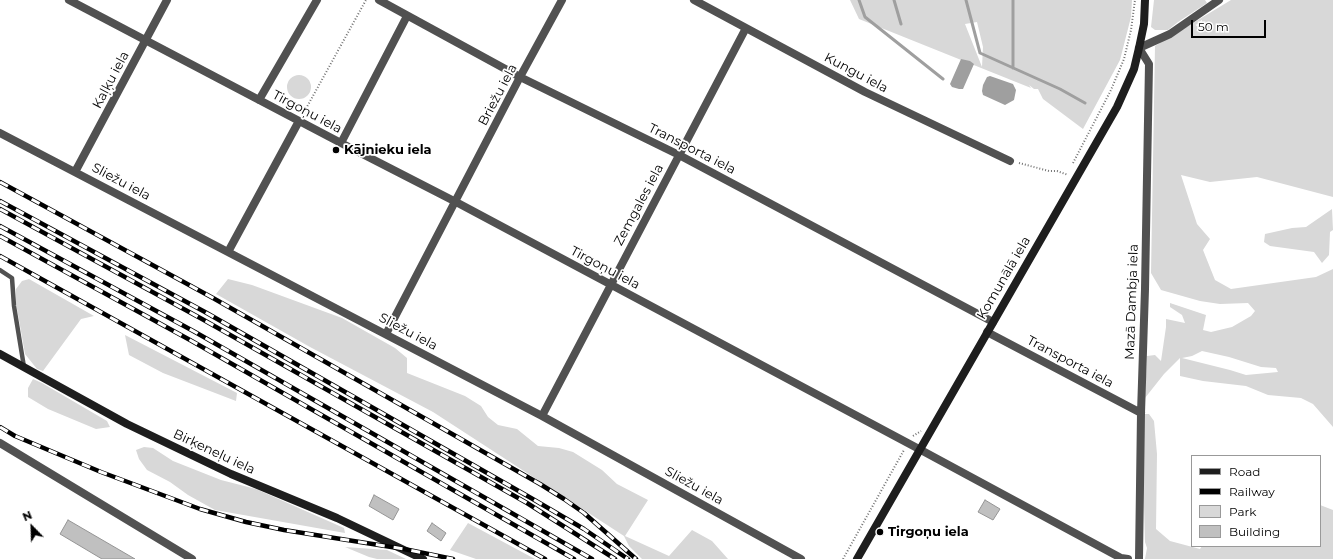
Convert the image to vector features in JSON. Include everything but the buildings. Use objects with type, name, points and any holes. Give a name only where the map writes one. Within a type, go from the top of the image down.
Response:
[{"type":"street","name":"Tirgoņu iela","points":[[69,0],[456,202],[1121,558],[1128,559]]},
{"type":"street","name":"Kaļķu iela","points":[[75,172],[167,0]]},
{"type":"street","points":[[259,100],[317,0]]},
{"type":"street","name":"Transporta iela","points":[[379,0],[520,77],[679,155],[993,322]]},
{"type":"street","name":"Briežu iela","points":[[386,334],[520,77],[562,0]]},
{"type":"street","name":"Kungu iela","points":[[694,0],[865,92],[1010,161]]},
{"type":"street","name":"Komunālā iela","points":[[857,559],[1117,106],[1134,69],[1140,48],[1144,24],[1145,0]]},
{"type":"street","points":[[1140,48],[1170,34],[1219,0]]},
{"type":"street","points":[[341,143],[406,16]]},
{"type":"street","name":"Zemgales iela","points":[[542,416],[746,28]]},
{"type":"street","name":"Mazā Dambja iela","points":[[1139,559],[1149,64],[1140,48]]},
{"type":"street","points":[[228,252],[299,121]]},
{"type":"street","name":"Sliežu iela","points":[[0,133],[542,416],[801,559]]},
{"type":"street","name":"Transporta iela","points":[[987,332],[1141,413]]},
{"type":"street","name":"Birķeneļu iela","points":[[0,354],[127,424],[231,474],[337,518],[423,559]]},
{"type":"street","points":[[0,443],[192,559]]},
{"type":"lane","points":[[0,270],[12,278],[14,306],[24,367]]},
{"type":"path","points":[[299,121],[366,0]]},
{"type":"path","points":[[1065,181],[1111,90],[1121,66],[1131,30],[1135,0]]},
{"type":"path","points":[[1010,161],[1049,171],[1057,171],[1068,175]]},
{"type":"path","points":[[843,559],[908,443],[915,434],[921,431],[924,427]]},
{"type":"green space","points":[[850,0],[1132,0],[1131,17],[1120,60],[1083,129],[1043,99],[1038,89],[1034,89],[1029,85],[1031,88],[859,19]],"holes":[[[977,22],[983,47],[982,67],[965,24]]]},
{"type":"green space","points":[[1154,0],[1205,0],[1207,3],[1168,30],[1155,30],[1151,27]]},
{"type":"green space","points":[[1231,0],[1333,0],[1333,197],[1257,177],[1210,182],[1181,175],[1197,224],[1210,239],[1203,250],[1215,280],[1231,289],[1316,277],[1333,269],[1333,427],[1313,404],[1301,398],[1268,395],[1246,386],[1203,381],[1180,376],[1180,358],[1164,374],[1145,398],[1147,356],[1155,355],[1161,361],[1166,319],[1185,323],[1182,315],[1170,307],[1170,303],[1206,315],[1203,330],[1211,332],[1232,327],[1251,316],[1255,311],[1248,303],[1220,304],[1200,301],[1161,290],[1151,273],[1155,46]],"holes":[[[1202,351],[1229,357],[1261,367],[1276,368],[1278,372],[1246,375],[1182,358],[1192,356]]]},
{"type":"green space","points":[[299,75],[304,76],[310,82],[310,92],[304,98],[299,99],[294,98],[288,92],[287,87],[288,82],[294,76]]},
{"type":"green space","points":[[1332,209],[1333,230],[1330,232],[1329,255],[1322,263],[1314,252],[1270,246],[1264,242],[1265,234],[1292,228],[1306,227]]},
{"type":"green space","points":[[29,279],[94,316],[81,319],[43,371],[37,369],[25,354],[16,303],[16,289],[22,281]]},
{"type":"green space","points":[[228,279],[252,285],[342,318],[395,348],[407,358],[407,373],[465,396],[481,406],[488,417],[498,425],[517,429],[538,446],[559,448],[573,452],[602,470],[617,484],[648,500],[625,536],[669,556],[692,530],[712,541],[728,559],[642,559],[629,546],[624,536],[433,412],[310,347],[216,294]]},
{"type":"green space","points":[[125,335],[237,393],[236,401],[163,373],[129,355]]},
{"type":"green space","points":[[33,379],[107,421],[110,427],[96,429],[48,409],[28,397],[28,388]]},
{"type":"green space","points":[[1144,414],[1149,414],[1154,421],[1157,454],[1156,529],[1170,541],[1200,549],[1201,547],[1321,547],[1321,505],[1333,510],[1333,559],[1145,559],[1147,548],[1145,542],[1143,471]]},
{"type":"green space","points":[[144,447],[153,448],[173,461],[221,480],[256,489],[344,528],[345,533],[215,510],[188,495],[170,482],[147,470],[139,459],[136,450]]},
{"type":"green space","points":[[468,523],[535,559],[476,559],[450,550]]},
{"type":"green space","points":[[345,547],[387,550],[406,559],[377,559]]},
{"type":"shaded area","points":[[961,59],[970,61],[974,64],[963,89],[959,89],[952,87],[950,84]]},
{"type":"shaded area","points":[[990,76],[1013,84],[1016,90],[1014,100],[1005,105],[983,95],[983,85],[987,77]]},
{"type":"waterway","points":[[859,0],[865,17],[943,79]]},
{"type":"waterway","points":[[894,0],[901,24]]},
{"type":"waterway","points":[[966,0],[980,53],[1060,89],[1085,103]]},
{"type":"waterway","points":[[1013,0],[1013,68]]},
{"type":"railway","points":[[0,182],[213,298],[540,484],[584,513],[636,559]]},
{"type":"railway","points":[[0,201],[205,312],[531,498],[584,529],[628,559]]},
{"type":"railway","points":[[0,209],[202,319],[527,503],[615,559]]},
{"type":"railway","points":[[0,226],[195,332],[592,559]]},
{"type":"railway","points":[[0,236],[190,340],[574,559]]},
{"type":"railway","points":[[0,256],[545,559]]},
{"type":"railway","points":[[0,427],[15,436],[101,472],[200,509],[246,522],[284,530],[404,549],[453,559]]},
{"type":"place","name":"Kājnieku iela","points":[[336,150]]},
{"type":"place","name":"Tirgoņu iela","points":[[880,532]]}]
